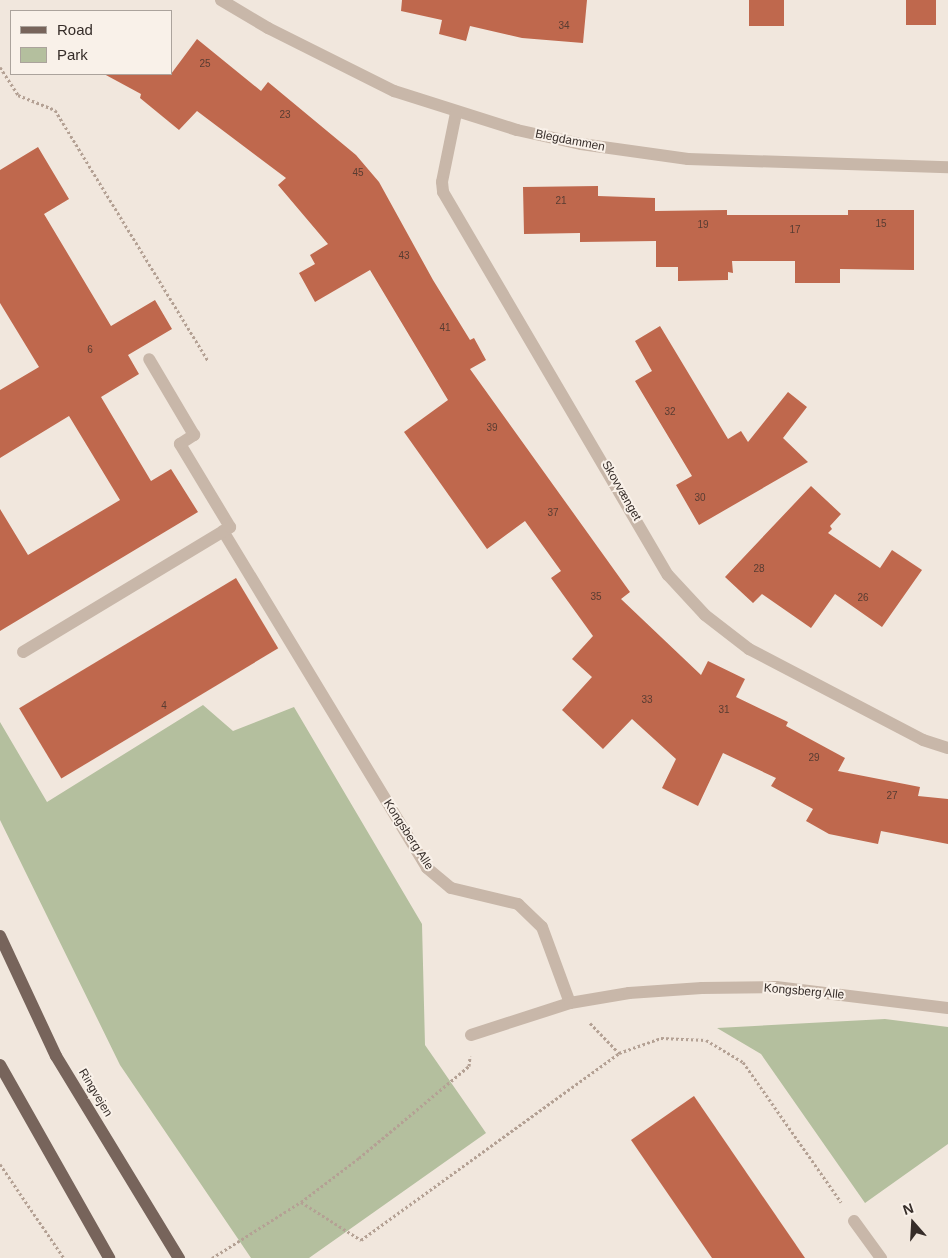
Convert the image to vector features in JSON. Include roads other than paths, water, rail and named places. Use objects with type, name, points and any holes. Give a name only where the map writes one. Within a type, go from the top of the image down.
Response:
[{"type":"main road","name":"Ringvejen","points":[[0,936],[56,1056],[179,1258]]},
{"type":"main road","points":[[0,1065],[110,1258]]},
{"type":"street","name":"Blegdammen","points":[[221,0],[268,28],[394,91],[456,113],[562,140],[666,157],[756,163],[948,167]]},
{"type":"street","name":"Skovvænget","points":[[456,113],[442,182],[443,192],[668,575],[705,615],[749,649],[923,740],[948,748]]},
{"type":"street","points":[[22,652],[230,527],[180,444],[194,435],[149,359]]},
{"type":"street","name":"Kongsberg Alle","points":[[223,531],[427,868],[451,888],[518,904],[542,927],[570,1003]]},
{"type":"street","name":"Kongsberg Alle","points":[[471,1036],[570,1003],[638,992],[776,987],[948,1008]]},
{"type":"street","points":[[854,1221],[882,1258]]}]
